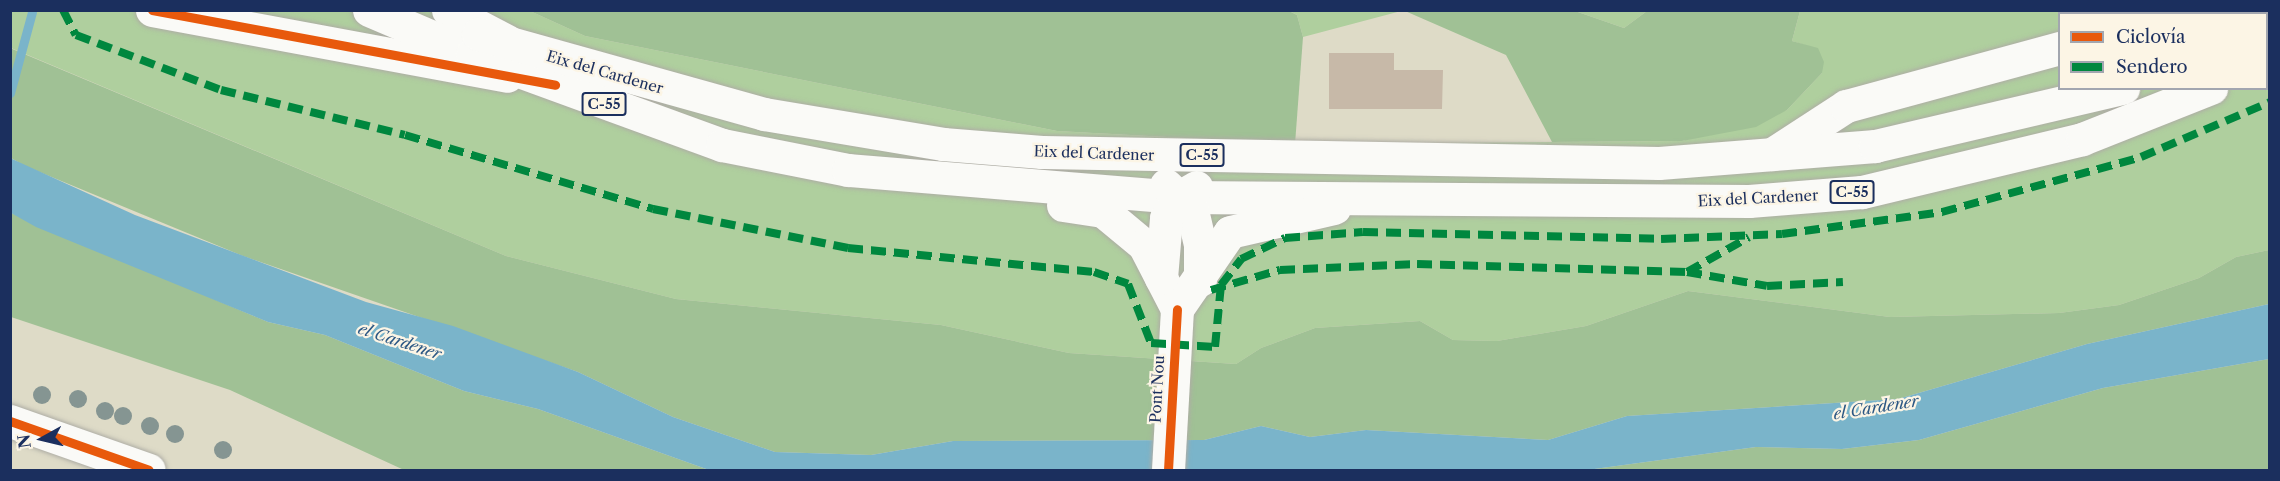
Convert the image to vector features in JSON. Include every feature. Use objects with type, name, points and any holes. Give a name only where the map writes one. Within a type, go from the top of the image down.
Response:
[{"type":"main road","points":[[152,10],[555,85]]},
{"type":"main road","name":"Eix del Cardener","points":[[369,10],[555,85],[722,145],[848,170],[971,183],[1179,197],[1749,201],[1862,192],[2082,139],[2206,90]]},
{"type":"main road","name":"Eix del Cardener","points":[[405,10],[522,48],[764,114],[880,134],[1042,152],[1659,163],[1875,146],[2114,90]]},
{"type":"main road","points":[[448,10],[522,48]]},
{"type":"main road","points":[[1772,154],[1846,106],[1878,100],[2058,49]]},
{"type":"main road","points":[[1875,146],[1878,100]]},
{"type":"main road","name":"Eix del Cardener","points":[[880,134],[920,154],[1048,172],[1156,176],[1192,210],[1200,245],[1200,280]]},
{"type":"main road","name":"Eix del Cardener","points":[[1179,197],[1210,178],[1426,180],[1525,162]]},
{"type":"main road","name":"Eix del Cardener","points":[[971,183],[1103,211],[1144,245],[1171,308],[1200,280],[1230,232],[1396,198]]},
{"type":"main road","points":[[1171,308],[1166,218],[1179,197]]},
{"type":"main road","name":"Pont Nou","points":[[1168,471],[1171,308]]},
{"type":"main road","points":[[10,421],[149,471]]},
{"type":"green space","points":[[1405,10],[1303,37],[1297,15],[1289,11]]},
{"type":"green space","points":[[10,11],[530,11],[585,36],[1057,131],[1295,144],[1682,141],[1787,110],[1822,73],[1808,46],[1792,41],[1800,11],[2269,11],[2269,250],[2236,257],[2199,278],[2119,305],[2059,313],[1890,317],[1688,291],[1586,326],[1497,341],[1453,340],[1420,321],[1315,328],[1261,348],[1236,364],[1069,353],[941,325],[676,299],[506,256],[11,48]]},
{"type":"green space","points":[[530,11],[1289,11],[1297,15],[1303,37],[1295,144],[1057,131],[585,36]]},
{"type":"green space","points":[[1405,11],[1575,11],[1624,28],[1647,11],[1800,11],[1792,41],[1818,48],[1824,62],[1822,73],[1787,110],[1756,127],[1682,141],[1552,142],[1506,55]]},
{"type":"green space","points":[[1575,11],[1647,11],[1624,28]]},
{"type":"green space","points":[[10,48],[506,256],[676,299],[941,325],[1069,353],[1236,364],[1261,348],[1315,328],[1420,321],[1453,340],[1497,341],[1586,326],[1688,291],[1890,317],[2059,313],[2119,305],[2199,278],[2236,257],[2269,250],[2269,304],[2087,344],[1898,399],[1627,416],[1548,440],[1366,430],[1310,437],[1261,426],[1204,440],[953,441],[871,455],[775,452],[673,417],[578,372],[243,256],[25,166],[11,158]]},
{"type":"green space","points":[[11,213],[268,322],[325,335],[464,391],[538,409],[709,470],[404,470],[230,390],[11,317]]},
{"type":"green space","points":[[2269,359],[2269,470],[1587,470],[1756,447],[1842,449],[1919,440],[2103,388]]},
{"type":"water","name":"el Cardener","points":[[10,158],[135,215],[366,302],[453,326],[578,372],[673,417],[775,452],[871,455],[953,441],[1204,440],[1261,426],[1310,437],[1366,430],[1548,440],[1627,416],[1898,399],[2087,344],[2269,304],[2269,359],[2103,388],[1919,440],[1842,449],[1756,447],[1587,470],[709,470],[538,409],[464,391],[325,335],[268,322],[36,227],[11,213]]},
{"type":"building","points":[[1329,53],[1394,53],[1394,70],[1443,70],[1442,109],[1329,109]]},
{"type":"waterway","points":[[10,93],[32,12]]},
{"type":"marked path","points":[[63,10],[76,35],[221,90],[405,135],[653,209],[848,248],[1094,272],[1128,284],[1151,343],[1215,347],[1221,285],[1241,259],[1285,238],[1363,232],[1661,239],[1782,234],[1942,212],[2141,157],[2270,102]]},
{"type":"marked path","points":[[1687,272],[1749,237]]},
{"type":"marked path","points":[[1211,290],[1280,270],[1417,264],[1687,272],[1767,286],[1843,282]]},
{"type":"cycle path","points":[[152,10],[555,85]]},
{"type":"cycle path","points":[[1168,470],[1177,309]]},
{"type":"cycle path","points":[[10,421],[149,470]]}]
